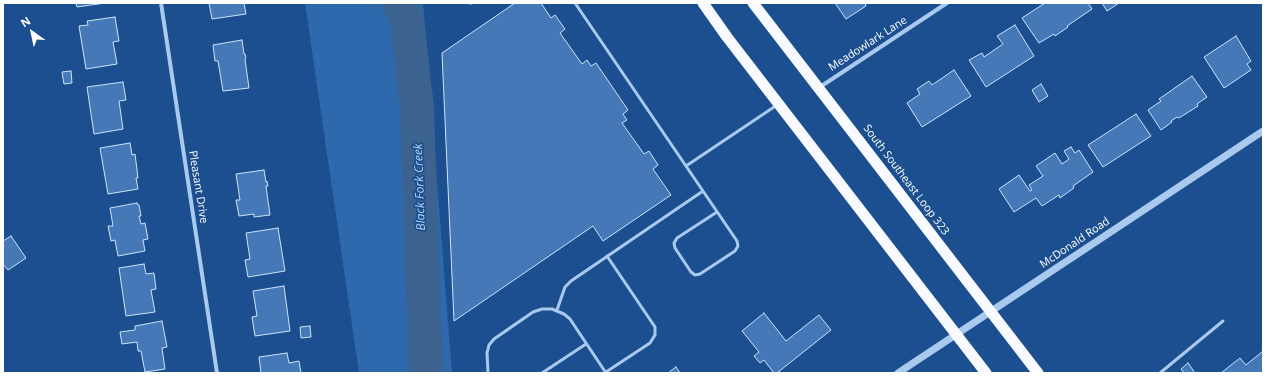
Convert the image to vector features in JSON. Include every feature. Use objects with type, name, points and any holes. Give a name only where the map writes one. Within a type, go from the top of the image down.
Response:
[{"type":"highway","points":[[703,3],[778,104],[986,373]]},
{"type":"highway","name":"South Southeast Loop 323","points":[[753,3],[1038,373]]},
{"type":"street","name":"Pleasant Drive","points":[[161,3],[216,373]]},
{"type":"street","name":"Meadowlark Lane","points":[[819,88],[947,3]]},
{"type":"street","name":"McDonald Road","points":[[898,373],[1263,131]]},
{"type":"lane","points":[[575,3],[737,241],[738,246],[736,251],[700,274],[695,275],[691,272],[674,248],[674,243],[677,238],[717,212]]},
{"type":"lane","points":[[686,166],[778,104]]},
{"type":"lane","points":[[557,310],[565,287],[571,281],[703,190]]},
{"type":"lane","points":[[488,373],[487,353],[489,345],[494,339],[533,312],[542,309],[557,310],[570,319],[606,373],[650,343],[655,335],[655,327],[607,256]]},
{"type":"lane","points":[[1160,373],[1223,321]]},
{"type":"lane","points":[[542,373],[586,344]]},
{"type":"shaded area","points":[[305,3],[423,3],[452,373],[359,373]]},
{"type":"building","points":[[76,3],[105,3],[77,7]]},
{"type":"building","points":[[209,3],[244,3],[246,14],[212,19]]},
{"type":"building","points":[[515,3],[541,3],[551,18],[555,15],[565,29],[560,33],[582,64],[587,60],[591,66],[596,63],[628,110],[623,114],[627,120],[622,123],[644,154],[649,151],[658,165],[653,169],[671,195],[603,241],[593,226],[454,321],[442,53]]},
{"type":"building","points":[[835,3],[868,3],[865,5],[866,6],[846,19]]},
{"type":"building","points":[[1045,3],[1088,3],[1092,9],[1055,36],[1054,34],[1039,43],[1022,18]]},
{"type":"building","points":[[1102,3],[1119,3],[1107,11]]},
{"type":"building","points":[[115,17],[119,41],[113,42],[117,64],[86,69],[79,26],[88,25],[87,21]]},
{"type":"building","points":[[1015,25],[1034,56],[986,87],[969,60],[982,53],[984,57],[1003,44],[997,36]]},
{"type":"building","points":[[1236,36],[1251,61],[1247,64],[1251,70],[1224,88],[1204,57]]},
{"type":"building","points":[[242,40],[246,58],[249,88],[223,91],[218,61],[215,61],[213,45]]},
{"type":"building","points":[[954,70],[971,96],[922,127],[907,103],[920,94],[917,89],[929,81],[932,85]]},
{"type":"building","points":[[71,71],[72,83],[64,84],[62,72]]},
{"type":"building","points":[[1192,76],[1207,97],[1197,104],[1198,106],[1179,118],[1177,117],[1161,130],[1148,110],[1161,101],[1159,99]]},
{"type":"building","points":[[123,82],[126,100],[119,101],[123,129],[94,134],[87,87]]},
{"type":"building","points":[[1041,84],[1048,96],[1039,102],[1032,90]]},
{"type":"building","points":[[1136,114],[1151,136],[1103,167],[1088,145]]},
{"type":"building","points":[[130,143],[132,155],[135,154],[138,189],[108,194],[100,148]]},
{"type":"building","points":[[1071,147],[1075,153],[1079,150],[1093,172],[1073,186],[1074,188],[1060,198],[1059,195],[1042,206],[1036,198],[1014,212],[999,189],[1019,175],[1030,191],[1032,190],[1029,185],[1043,176],[1036,166],[1055,153],[1062,164],[1069,159],[1064,151]]},
{"type":"building","points":[[264,170],[268,186],[266,186],[270,215],[254,217],[254,214],[239,216],[236,200],[240,200],[236,174]]},
{"type":"building","points":[[137,203],[139,205],[141,224],[145,223],[148,239],[143,240],[145,251],[118,256],[115,240],[111,241],[108,226],[113,226],[110,208]]},
{"type":"building","points":[[278,228],[285,271],[248,277],[245,260],[250,259],[246,233]]},
{"type":"building","points":[[11,236],[26,258],[8,270],[3,264],[3,241]]},
{"type":"building","points":[[144,264],[146,274],[154,273],[156,289],[151,290],[155,312],[126,316],[119,268]]},
{"type":"building","points":[[284,286],[290,331],[255,336],[252,317],[257,316],[253,291]]},
{"type":"building","points":[[764,313],[786,341],[819,315],[831,330],[777,373],[774,373],[764,360],[760,363],[754,356],[759,352],[742,331]]},
{"type":"building","points":[[162,321],[167,347],[162,348],[165,369],[145,372],[141,351],[138,351],[137,342],[122,344],[120,332],[135,330],[135,326]]},
{"type":"building","points":[[310,326],[311,337],[301,338],[300,327]]},
{"type":"building","points":[[1263,351],[1263,373],[1221,373],[1240,358],[1246,365]]},
{"type":"building","points":[[287,353],[289,363],[299,361],[301,373],[261,373],[259,357]]},
{"type":"building","points":[[1188,363],[1195,373],[1184,373],[1181,369]]},
{"type":"building","points":[[676,367],[680,373],[668,373]]},
{"type":"waterway","name":"Black Fork Creek","points":[[399,3],[407,19],[417,108],[426,373]]}]
